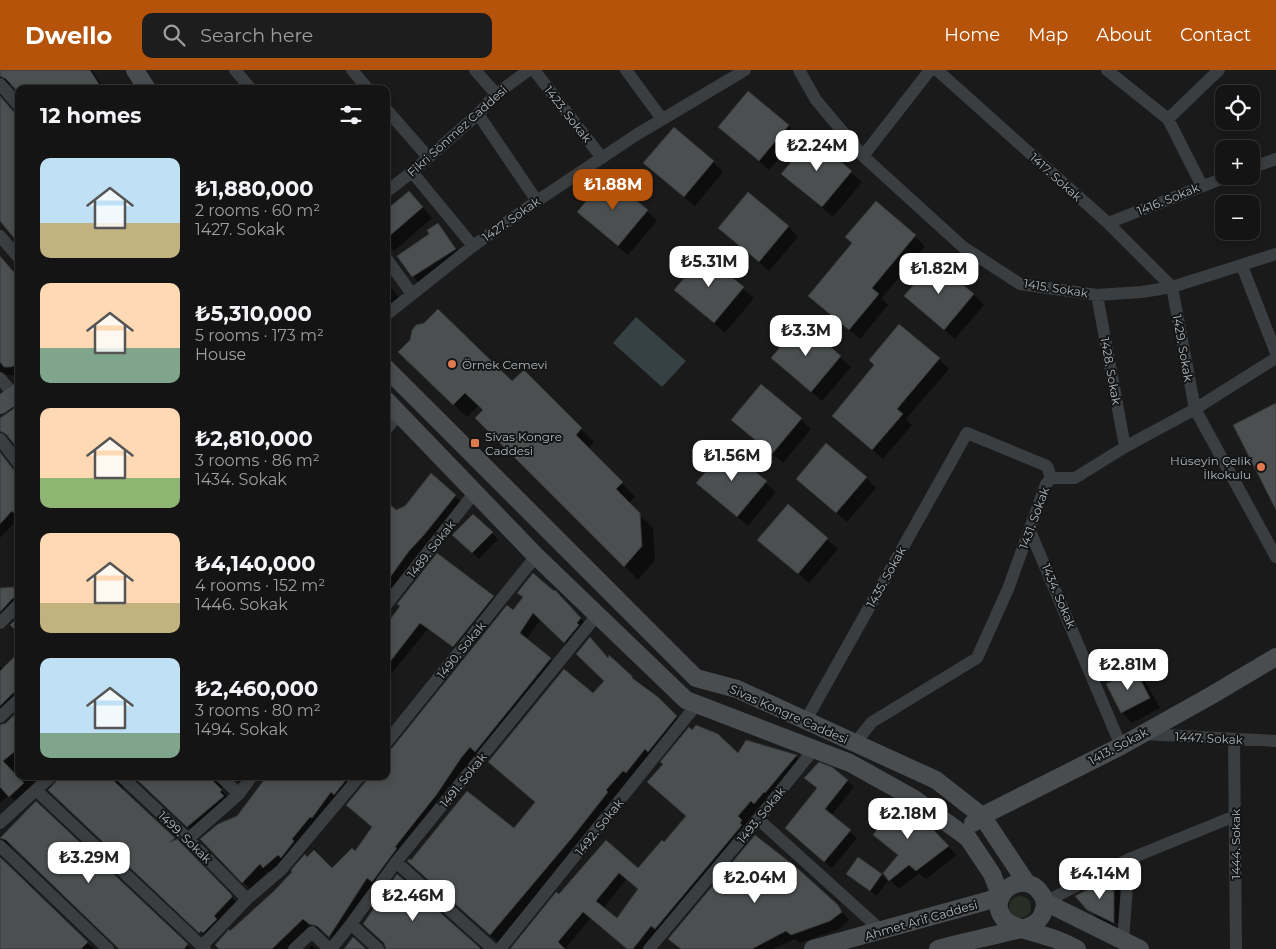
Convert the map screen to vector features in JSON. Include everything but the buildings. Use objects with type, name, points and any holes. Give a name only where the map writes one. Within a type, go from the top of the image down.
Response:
[{"type":"main road","points":[[135,70],[144,85]]},
{"type":"main road","name":"Sivas Kongre Caddesi","points":[[390,372],[696,678],[737,688],[936,780],[982,816],[1026,882]]},
{"type":"main road","name":"Sivas Kongre Caddesi","points":[[390,404],[536,556],[686,700],[850,763],[912,798],[968,838],[992,874],[1000,897]]},
{"type":"main road","name":"1413. Sokak","points":[[960,833],[982,816],[1121,746],[1276,657]]},
{"type":"main road","points":[[949,947],[1024,928],[1038,922],[1045,909],[1045,902],[1038,889],[1026,882]]},
{"type":"main road","name":"Ahmet Arif Caddesi","points":[[813,949],[1000,897],[1010,885],[1026,882]]},
{"type":"main road","points":[[1000,897],[1000,913],[1004,920],[1010,924],[1059,940],[1077,949]]},
{"type":"main road","points":[[1045,902],[1140,949]]},
{"type":"street","points":[[235,70],[248,85]]},
{"type":"street","points":[[352,70],[365,85]]},
{"type":"street","points":[[475,70],[496,94]]},
{"type":"street","name":"Fikri Sönmez Caddesi","points":[[390,189],[478,114],[496,94],[529,70]]},
{"type":"street","name":"1423. Sokak","points":[[534,70],[602,158]]},
{"type":"street","points":[[626,70],[662,119]]},
{"type":"street","name":"1427. Sokak","points":[[390,312],[473,246],[537,201],[662,119],[724,75],[745,70]]},
{"type":"street","name":"1415. Sokak","points":[[799,70],[816,100],[863,156],[962,247],[1020,284],[1097,295],[1142,292],[1172,287],[1276,254]]},
{"type":"street","points":[[863,156],[930,70]]},
{"type":"street","name":"1417. Sokak","points":[[937,70],[1108,223],[1172,287]]},
{"type":"street","points":[[1168,119],[1219,70]]},
{"type":"street","points":[[1111,71],[1168,119],[1202,186]]},
{"type":"street","points":[[0,84],[15,101]]},
{"type":"street","points":[[390,114],[428,157]]},
{"type":"street","points":[[478,114],[537,201]]},
{"type":"street","points":[[1260,165],[1276,160]]},
{"type":"street","points":[[412,172],[473,246]]},
{"type":"street","name":"1416. Sokak","points":[[1108,223],[1215,181]]},
{"type":"street","points":[[0,236],[15,253]]},
{"type":"street","points":[[390,264],[412,294]]},
{"type":"street","points":[[1242,266],[1276,353]]},
{"type":"street","name":"1429. Sokak","points":[[1172,287],[1194,409],[1276,557]]},
{"type":"street","name":"1428. Sokak","points":[[1097,295],[1125,447]]},
{"type":"street","name":"1431. Sokak","points":[[854,743],[872,722],[977,658],[1008,589],[1046,484],[1052,478],[1075,478],[1125,447],[1194,409],[1276,358]]},
{"type":"street","points":[[0,378],[11,398]]},
{"type":"street","points":[[390,425],[400,414]]},
{"type":"street","name":"1435. Sokak","points":[[806,720],[967,433],[1047,466],[1052,478]]},
{"type":"street","points":[[0,439],[15,459]]},
{"type":"street","name":"1489. Sokak","points":[[390,600],[475,492]]},
{"type":"street","name":"1434. Sokak","points":[[1030,531],[1121,746]]},
{"type":"street","name":"1490. Sokak","points":[[390,738],[536,556]]},
{"type":"street","points":[[0,623],[15,608]]},
{"type":"street","name":"1491. Sokak","points":[[294,949],[312,932],[330,949],[351,924],[396,862],[598,614]]},
{"type":"street","points":[[0,717],[15,703]]},
{"type":"street","name":"1492. Sokak","points":[[500,949],[697,704]]},
{"type":"street","name":"1447. Sokak","points":[[1141,734],[1276,741]]},
{"type":"street","name":"1444. Sokak","points":[[1234,739],[1236,949]]},
{"type":"street","name":"1493. Sokak","points":[[649,949],[814,749]]},
{"type":"street","points":[[0,823],[47,780]]},
{"type":"street","name":"1499. Sokak","points":[[125,780],[188,839],[247,899]]},
{"type":"street","points":[[224,780],[239,794]]},
{"type":"street","points":[[188,839],[239,794],[249,780]]},
{"type":"street","points":[[36,791],[204,947],[247,899],[280,870],[357,780]]},
{"type":"street","points":[[1045,902],[1128,859],[1236,816]]},
{"type":"street","points":[[758,819],[882,931]]},
{"type":"street","points":[[0,846],[108,949]]},
{"type":"street","points":[[1123,941],[1128,859]]},
{"type":"street","points":[[396,862],[493,949]]},
{"type":"street","points":[[351,924],[378,949]]},
{"type":"shaded area","points":[[636,317],[686,361],[662,387],[613,343]]},
{"type":"shaded area","points":[[1020,896],[1028,899],[1031,907],[1028,915],[1020,918],[1012,915],[1009,907],[1012,899]]},
{"type":"place","name":"Örnek Cemevi","points":[[452,364]]},
{"type":"place","name":"Sivas Kongre Caddesi","points":[[475,443]]},
{"type":"place","name":"Hüseyin Çelik İlkokulu","points":[[1261,467]]}]
